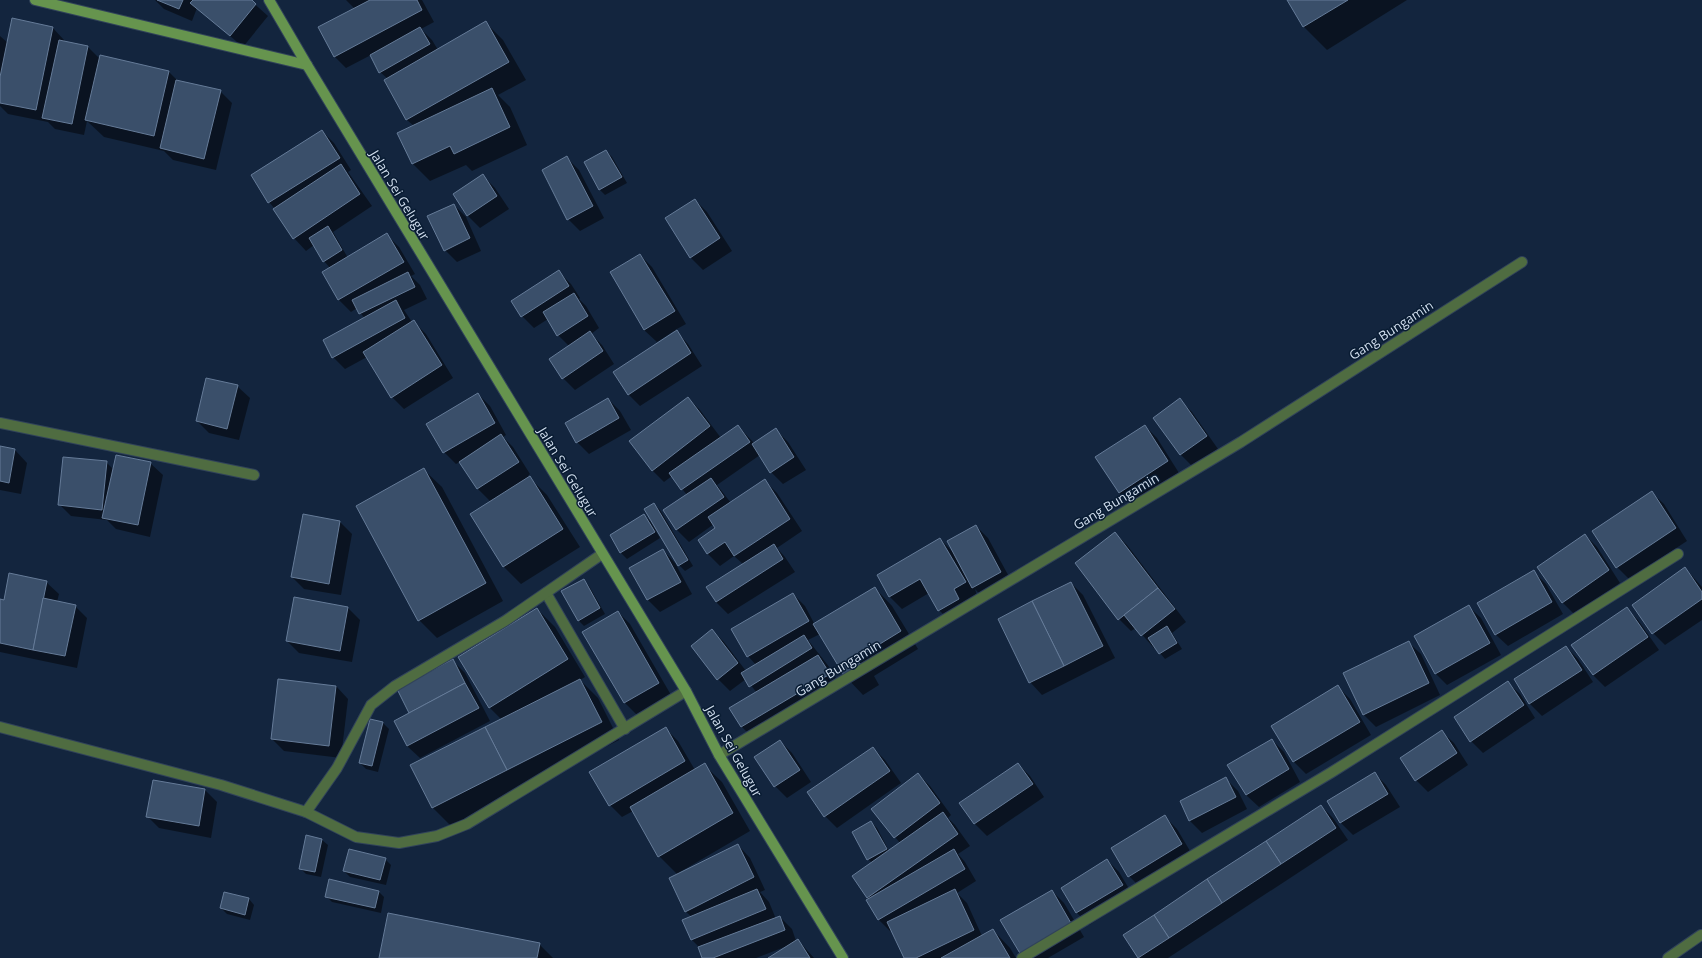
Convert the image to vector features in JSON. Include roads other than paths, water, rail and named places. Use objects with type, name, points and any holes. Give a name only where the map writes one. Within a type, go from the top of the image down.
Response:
[{"type":"main road","points":[[35,0],[307,65]]},
{"type":"main road","name":"Jalan Sei Gelugur","points":[[269,0],[686,691],[719,755],[843,958]]},
{"type":"street","name":"Gang Bungamin","points":[[719,755],[1242,442],[1522,262]]},
{"type":"street","points":[[0,423],[254,475]]},
{"type":"street","points":[[306,812],[337,768],[371,705],[395,686],[505,621],[602,554]]},
{"type":"street","points":[[1022,958],[1332,772],[1678,554]]},
{"type":"street","points":[[546,593],[625,729]]},
{"type":"street","points":[[0,727],[221,785],[306,812],[356,837],[399,843],[437,836],[467,824],[686,691]]},
{"type":"street","points":[[1668,958],[1701,935]]}]
